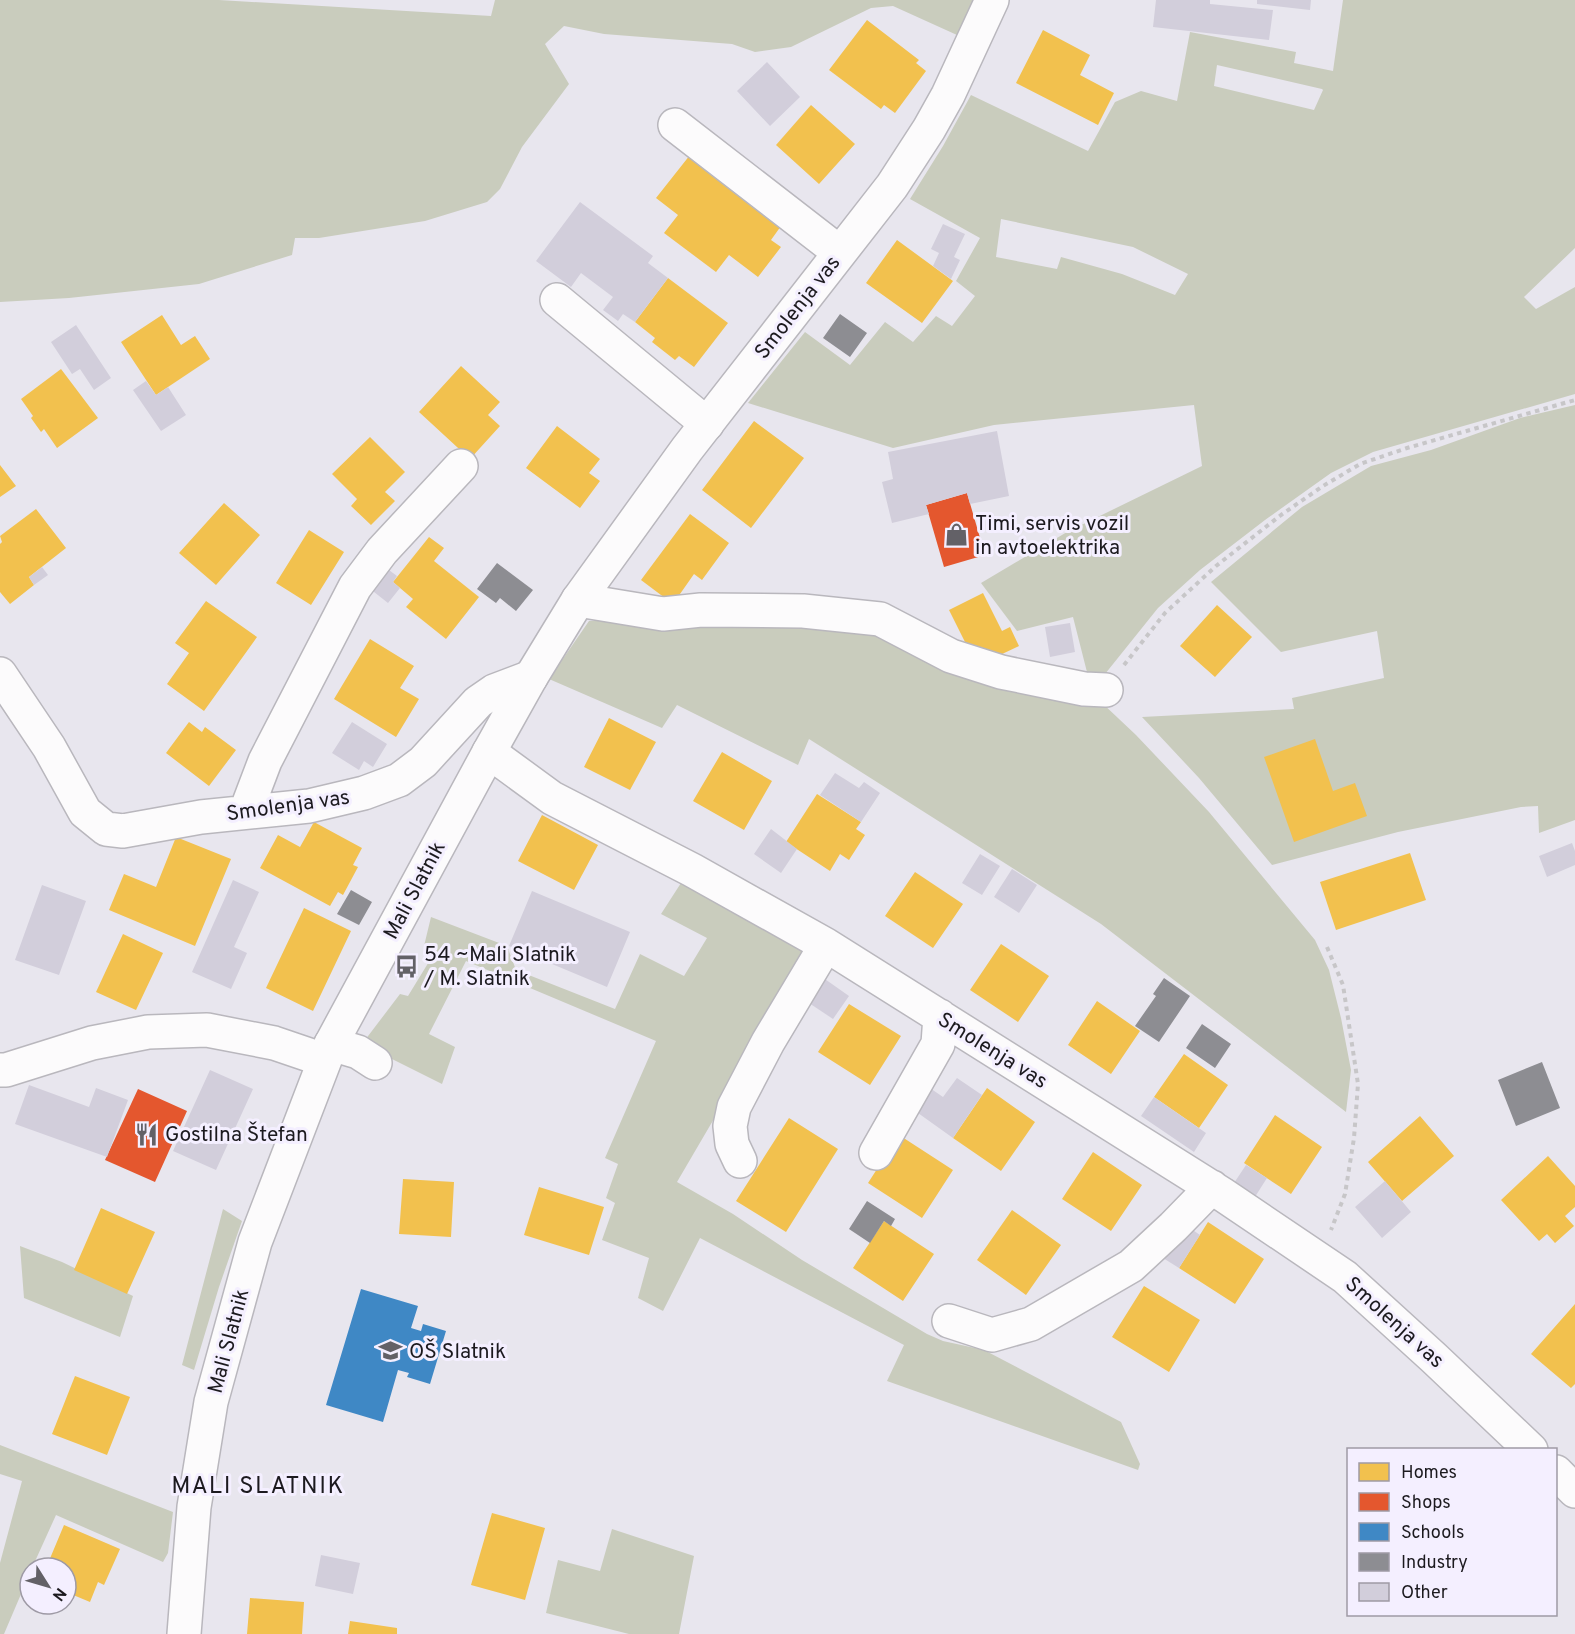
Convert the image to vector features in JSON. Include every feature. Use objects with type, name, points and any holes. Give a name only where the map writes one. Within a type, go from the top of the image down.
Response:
[{"type":"street","name":"Smolenja vas","points":[[992,0],[948,95],[929,129],[886,194],[707,424],[578,600],[489,752],[552,798],[692,870],[826,945],[1212,1187],[1353,1284],[1530,1448]]},
{"type":"street","points":[[675,125],[839,252]]},
{"type":"street","points":[[557,300],[707,424]]},
{"type":"street","points":[[246,811],[265,761],[356,587],[382,551],[460,466]]},
{"type":"street","points":[[578,600],[663,614],[701,610],[803,611],[880,619],[951,656],[1000,672],[1084,689],[1106,690]]},
{"type":"street","name":"Smolenja vas","points":[[0,674],[49,747],[85,812],[106,829],[123,831],[201,817],[309,806],[364,794],[399,780],[423,762],[478,702],[494,691],[531,677]]},
{"type":"street","name":"Mali Slatnik","points":[[184,1634],[194,1507],[211,1402],[255,1242],[328,1052],[489,752]]},
{"type":"street","points":[[740,1161],[732,1144],[729,1126],[734,1107],[768,1042],[826,945]]},
{"type":"street","points":[[876,1153],[938,1044],[940,1016]]},
{"type":"street","points":[[0,1070],[92,1043],[148,1032],[207,1030],[328,1052],[358,1052],[375,1062]]},
{"type":"street","points":[[949,1321],[992,1335],[1031,1324],[1131,1266],[1212,1187]]},
{"type":"street","points":[[1557,1473],[1575,1491]]},
{"type":"path","points":[[1106,690],[1165,613],[1216,566],[1281,514],[1323,486],[1360,464],[1417,445],[1575,400]]},
{"type":"path","points":[[1320,1260],[1345,1194],[1354,1137],[1358,1083],[1342,985],[1328,947]]},
{"type":"green space","points":[[0,0],[219,0],[491,16],[495,0],[975,0],[957,35],[893,6],[871,8],[791,47],[755,52],[732,44],[604,34],[564,26],[545,44],[569,84],[522,147],[500,189],[487,202],[425,221],[319,238],[295,238],[292,255],[199,284],[69,298],[0,302]]},
{"type":"green space","points":[[1343,0],[1575,0],[1575,248],[1524,297],[1536,309],[1575,287],[1575,394],[1373,452],[1331,473],[1200,570],[1158,608],[1101,679],[1089,680],[1073,617],[1017,631],[981,583],[1067,532],[1202,466],[1194,405],[994,425],[893,448],[748,403],[805,332],[850,365],[885,322],[913,342],[936,316],[952,326],[975,296],[956,281],[980,238],[910,199],[971,95],[1088,151],[1115,102],[1141,91],[1177,101],[1190,32],[1296,52],[1294,63],[1333,71]],"holes":[[[1217,65],[1322,89],[1323,90],[1314,110],[1214,86]],[[1001,219],[1133,247],[1188,274],[1175,295],[1122,274],[1061,257],[1057,269],[996,257]]]},
{"type":"green space","points":[[1575,405],[1575,820],[1539,833],[1538,806],[1521,807],[1398,832],[1272,865],[1199,778],[1142,717],[1294,709],[1292,698],[1384,678],[1377,631],[1281,652],[1211,582],[1302,507],[1371,466],[1431,450],[1520,418]]},
{"type":"green space","points":[[624,619],[876,631],[1101,702],[1136,735],[1209,812],[1315,940],[1329,970],[1351,1070],[1346,1112],[1101,924],[809,739],[798,765],[677,705],[662,728],[549,679],[589,621]]},
{"type":"green space","points":[[681,883],[807,945],[739,1076],[677,1182],[927,1334],[943,1341],[984,1350],[1121,1422],[1140,1464],[1138,1470],[887,1381],[904,1345],[700,1238],[663,1311],[638,1298],[649,1258],[602,1240],[615,1203],[606,1198],[618,1164],[605,1158],[656,1041],[466,961],[429,1034],[455,1047],[442,1084],[362,1044],[400,994],[408,996],[430,960],[424,946],[431,917],[507,946],[516,970],[615,1009],[640,954],[684,976],[707,938],[661,914]]},
{"type":"green space","points":[[223,1209],[242,1221],[194,1370],[182,1365]]},
{"type":"green space","points":[[20,1246],[62,1262],[133,1296],[120,1337],[24,1298]]},
{"type":"green space","points":[[0,1445],[173,1512],[168,1553],[163,1562],[56,1515],[37,1556],[18,1556],[18,1601],[4,1634],[0,1634],[0,1563],[22,1481],[0,1474]]},
{"type":"green space","points":[[612,1529],[694,1556],[679,1634],[629,1634],[546,1613],[558,1560],[600,1571]]},
{"type":"building: Homes","points":[[867,20],[919,60],[916,63],[926,71],[895,113],[884,105],[881,109],[829,70]]},
{"type":"building: Homes","points":[[1043,30],[1090,55],[1080,75],[1114,93],[1098,125],[1016,83]]},
{"type":"building: Homes","points":[[811,105],[855,144],[819,184],[776,145]]},
{"type":"building: Homes","points":[[690,155],[781,226],[771,240],[781,247],[758,277],[729,255],[716,272],[664,233],[678,215],[656,198]]},
{"type":"building: Homes","points":[[897,240],[953,281],[922,323],[866,283]]},
{"type":"building: Homes","points":[[668,278],[728,323],[694,367],[679,356],[675,360],[652,342],[655,338],[635,322]]},
{"type":"building: Homes","points":[[162,315],[181,345],[195,336],[210,359],[156,395],[121,342]]},
{"type":"building: Homes","points":[[461,366],[500,402],[488,415],[500,426],[470,459],[419,412]]},
{"type":"building: Homes","points":[[61,369],[98,418],[57,448],[44,429],[41,432],[21,399]]},
{"type":"building: Homes","points":[[754,421],[804,458],[751,528],[702,490]]},
{"type":"building: Homes","points":[[557,426],[600,459],[589,473],[600,481],[580,508],[526,468]]},
{"type":"building: Homes","points":[[370,437],[405,472],[385,492],[395,501],[371,525],[351,506],[357,499],[332,474]]},
{"type":"building: Homes","points":[[0,465],[16,486],[0,497]]},
{"type":"building: Homes","points":[[224,503],[260,535],[216,585],[179,553]]},
{"type":"building: Homes","points":[[36,509],[66,548],[29,577],[34,585],[10,604],[0,592],[0,544],[2,542],[0,536]]},
{"type":"building: Homes","points":[[690,514],[729,543],[702,580],[694,574],[673,604],[641,580]]},
{"type":"building: Homes","points":[[309,530],[344,552],[311,605],[276,583]]},
{"type":"building: Homes","points":[[429,537],[444,548],[434,561],[479,597],[446,639],[406,607],[413,599],[393,582]]},
{"type":"building: Homes","points":[[983,593],[1002,631],[1010,627],[1019,646],[983,663],[971,654],[949,610]]},
{"type":"building: Homes","points":[[206,601],[257,637],[204,711],[167,684],[189,653],[175,643]]},
{"type":"building: Homes","points":[[1217,605],[1252,637],[1215,677],[1180,646]]},
{"type":"building: Homes","points":[[370,639],[414,666],[400,688],[419,699],[396,737],[334,699]]},
{"type":"building: Homes","points":[[609,718],[656,742],[630,790],[584,767]]},
{"type":"building: Homes","points":[[189,722],[202,732],[205,727],[236,750],[209,786],[166,753]]},
{"type":"building: Homes","points":[[1315,739],[1333,791],[1355,783],[1367,816],[1294,842],[1264,757]]},
{"type":"building: Homes","points":[[722,752],[772,781],[744,830],[693,801]]},
{"type":"building: Homes","points":[[817,794],[861,822],[856,829],[865,835],[849,860],[840,854],[830,871],[786,842]]},
{"type":"building: Homes","points":[[542,815],[598,845],[574,890],[518,861]]},
{"type":"building: Homes","points":[[314,822],[362,848],[353,865],[358,867],[343,895],[338,892],[330,906],[260,868],[278,835],[300,847]]},
{"type":"building: Homes","points":[[176,837],[231,859],[195,946],[109,910],[124,874],[156,887]]},
{"type":"building: Homes","points":[[1410,853],[1426,900],[1336,930],[1320,882]]},
{"type":"building: Homes","points":[[915,872],[963,904],[933,948],[885,916]]},
{"type":"building: Homes","points":[[304,908],[351,931],[313,1011],[266,988]]},
{"type":"building: Homes","points":[[123,934],[163,953],[136,1010],[96,992]]},
{"type":"building: Homes","points":[[1001,944],[1049,976],[1018,1022],[970,990]]},
{"type":"building: Homes","points":[[1097,1001],[1140,1031],[1111,1074],[1068,1045]]},
{"type":"building: Homes","points":[[849,1004],[901,1036],[870,1085],[818,1052]]},
{"type":"building: Homes","points":[[1184,1054],[1228,1085],[1199,1128],[1154,1097]]},
{"type":"building: Homes","points":[[987,1088],[1035,1122],[1001,1171],[953,1138]]},
{"type":"building: Homes","points":[[1275,1115],[1322,1147],[1291,1194],[1244,1163]]},
{"type":"building: Homes","points":[[1420,1116],[1454,1156],[1402,1201],[1368,1162]]},
{"type":"building: Homes","points":[[789,1118],[838,1149],[786,1232],[736,1201]]},
{"type":"building: Homes","points":[[899,1135],[953,1170],[922,1218],[868,1183]]},
{"type":"building: Homes","points":[[1093,1152],[1142,1185],[1111,1231],[1062,1199]]},
{"type":"building: Homes","points":[[1548,1156],[1575,1186],[1575,1207],[1565,1216],[1574,1226],[1555,1243],[1547,1234],[1539,1241],[1501,1200]]},
{"type":"building: Homes","points":[[403,1179],[454,1182],[451,1237],[399,1234]]},
{"type":"building: Homes","points":[[539,1187],[604,1207],[589,1255],[524,1235]]},
{"type":"building: Homes","points":[[101,1208],[155,1232],[127,1294],[74,1270]]},
{"type":"building: Homes","points":[[1012,1210],[1061,1245],[1026,1295],[977,1260]]},
{"type":"building: Homes","points":[[884,1221],[934,1254],[903,1301],[853,1268]]},
{"type":"building: Homes","points":[[1208,1222],[1264,1259],[1235,1304],[1179,1268]]},
{"type":"building: Homes","points":[[1144,1286],[1200,1320],[1169,1372],[1112,1337]]},
{"type":"building: Homes","points":[[1575,1304],[1575,1384],[1571,1388],[1531,1354]]},
{"type":"building: Homes","points":[[75,1376],[130,1397],[107,1455],[52,1434]]},
{"type":"building: Homes","points":[[492,1513],[545,1528],[525,1600],[471,1585]]},
{"type":"building: Homes","points":[[64,1525],[120,1549],[104,1585],[98,1582],[90,1602],[78,1597],[78,1556],[51,1556]]},
{"type":"building: Homes","points":[[250,1598],[304,1602],[302,1634],[247,1634]]},
{"type":"building: Homes","points":[[350,1621],[397,1628],[397,1634],[348,1634]]},
{"type":"building: Shops","name":"Timi, servis vozil in avtoelektrika","points":[[967,493],[985,555],[944,567],[926,505]]},
{"type":"building: Shops","name":"Gostilna Štefan","points":[[138,1089],[187,1111],[155,1182],[105,1160]]},
{"type":"building: Schools","name":"OŠ Slatnik","points":[[361,1289],[418,1306],[411,1328],[421,1331],[423,1324],[446,1331],[430,1384],[407,1377],[409,1373],[398,1370],[383,1422],[326,1405]]},
{"type":"building: Industry","points":[[840,314],[867,333],[850,357],[823,338]]},
{"type":"building: Industry","points":[[497,563],[533,590],[516,611],[500,598],[496,603],[477,589]]},
{"type":"building: Industry","points":[[351,890],[372,902],[359,925],[337,914]]},
{"type":"building: Industry","points":[[1164,978],[1190,996],[1159,1042],[1135,1026],[1156,996],[1153,994]]},
{"type":"building: Industry","points":[[1202,1024],[1231,1044],[1215,1068],[1186,1048]]},
{"type":"building: Industry","points":[[1542,1062],[1560,1108],[1516,1126],[1498,1080]]},
{"type":"building: Industry","points":[[867,1201],[895,1219],[891,1226],[884,1221],[870,1243],[849,1229]]},
{"type":"building: Other","points":[[1156,0],[1210,0],[1210,4],[1273,10],[1269,40],[1153,27]]},
{"type":"building: Other","points":[[1257,0],[1311,0],[1310,10],[1257,4]]},
{"type":"building: Other","points":[[767,62],[800,97],[770,126],[737,91]]},
{"type":"building: Other","points":[[580,202],[653,256],[648,263],[668,278],[635,322],[623,314],[618,321],[603,310],[613,297],[581,273],[571,287],[536,261]]},
{"type":"building: Other","points":[[943,224],[965,234],[954,257],[960,260],[951,279],[933,266],[939,253],[931,249]]},
{"type":"building: Other","points":[[76,325],[111,378],[94,390],[80,369],[72,374],[51,342]]},
{"type":"building: Other","points":[[146,381],[156,395],[168,387],[186,415],[161,431],[133,390]]},
{"type":"building: Other","points":[[997,431],[1009,496],[970,504],[967,493],[926,505],[929,514],[892,523],[882,482],[893,479],[888,452]]},
{"type":"building: Other","points":[[42,567],[48,575],[34,585],[29,577]]},
{"type":"building: Other","points":[[385,567],[397,576],[393,582],[400,588],[388,603],[369,588]]},
{"type":"building: Other","points":[[1070,623],[1075,652],[1050,657],[1045,627]]},
{"type":"building: Other","points":[[352,722],[387,744],[373,767],[364,761],[359,770],[332,753]]},
{"type":"building: Other","points":[[835,773],[859,788],[864,782],[880,793],[861,822],[820,795]]},
{"type":"building: Other","points":[[771,829],[797,849],[781,873],[754,854]]},
{"type":"building: Other","points":[[1572,843],[1575,851],[1575,865],[1547,877],[1539,856]]},
{"type":"building: Other","points":[[980,854],[1000,866],[982,895],[962,883]]},
{"type":"building: Other","points":[[1012,869],[1037,885],[1019,913],[994,897]]},
{"type":"building: Other","points":[[233,880],[259,892],[234,947],[247,953],[231,989],[192,972]]},
{"type":"building: Other","points":[[42,885],[86,901],[59,975],[15,960]]},
{"type":"building: Other","points":[[532,891],[630,932],[607,987],[509,946]]},
{"type":"building: Other","points":[[822,977],[849,996],[833,1019],[806,1001]]},
{"type":"building: Other","points":[[210,1070],[253,1089],[216,1170],[173,1151]]},
{"type":"building: Other","points":[[957,1078],[982,1095],[953,1138],[911,1108],[927,1086],[943,1097]]},
{"type":"building: Other","points":[[29,1085],[89,1107],[96,1088],[128,1100],[107,1157],[15,1124]]},
{"type":"building: Other","points":[[1154,1097],[1206,1133],[1194,1152],[1141,1116]]},
{"type":"building: Other","points":[[1246,1165],[1267,1178],[1253,1200],[1232,1186]]},
{"type":"building: Other","points":[[1385,1181],[1411,1212],[1382,1238],[1355,1207]]},
{"type":"building: Other","points":[[1184,1224],[1200,1235],[1179,1268],[1163,1258]]},
{"type":"building: Other","points":[[321,1555],[360,1563],[353,1594],[315,1586]]},
{"type":"place","name":"Timi, servis vozil in avtoelektrika","points":[[957,535]]},
{"type":"place","name":"54 ~Mali Slatnik / M. Slatnik","points":[[406,966]]},
{"type":"place","name":"Gostilna Štefan","points":[[147,1134]]},
{"type":"place","name":"OŠ Slatnik","points":[[391,1351]]},
{"type":"district","name":"MALI SLATNIK","points":[[258,1485]]}]
